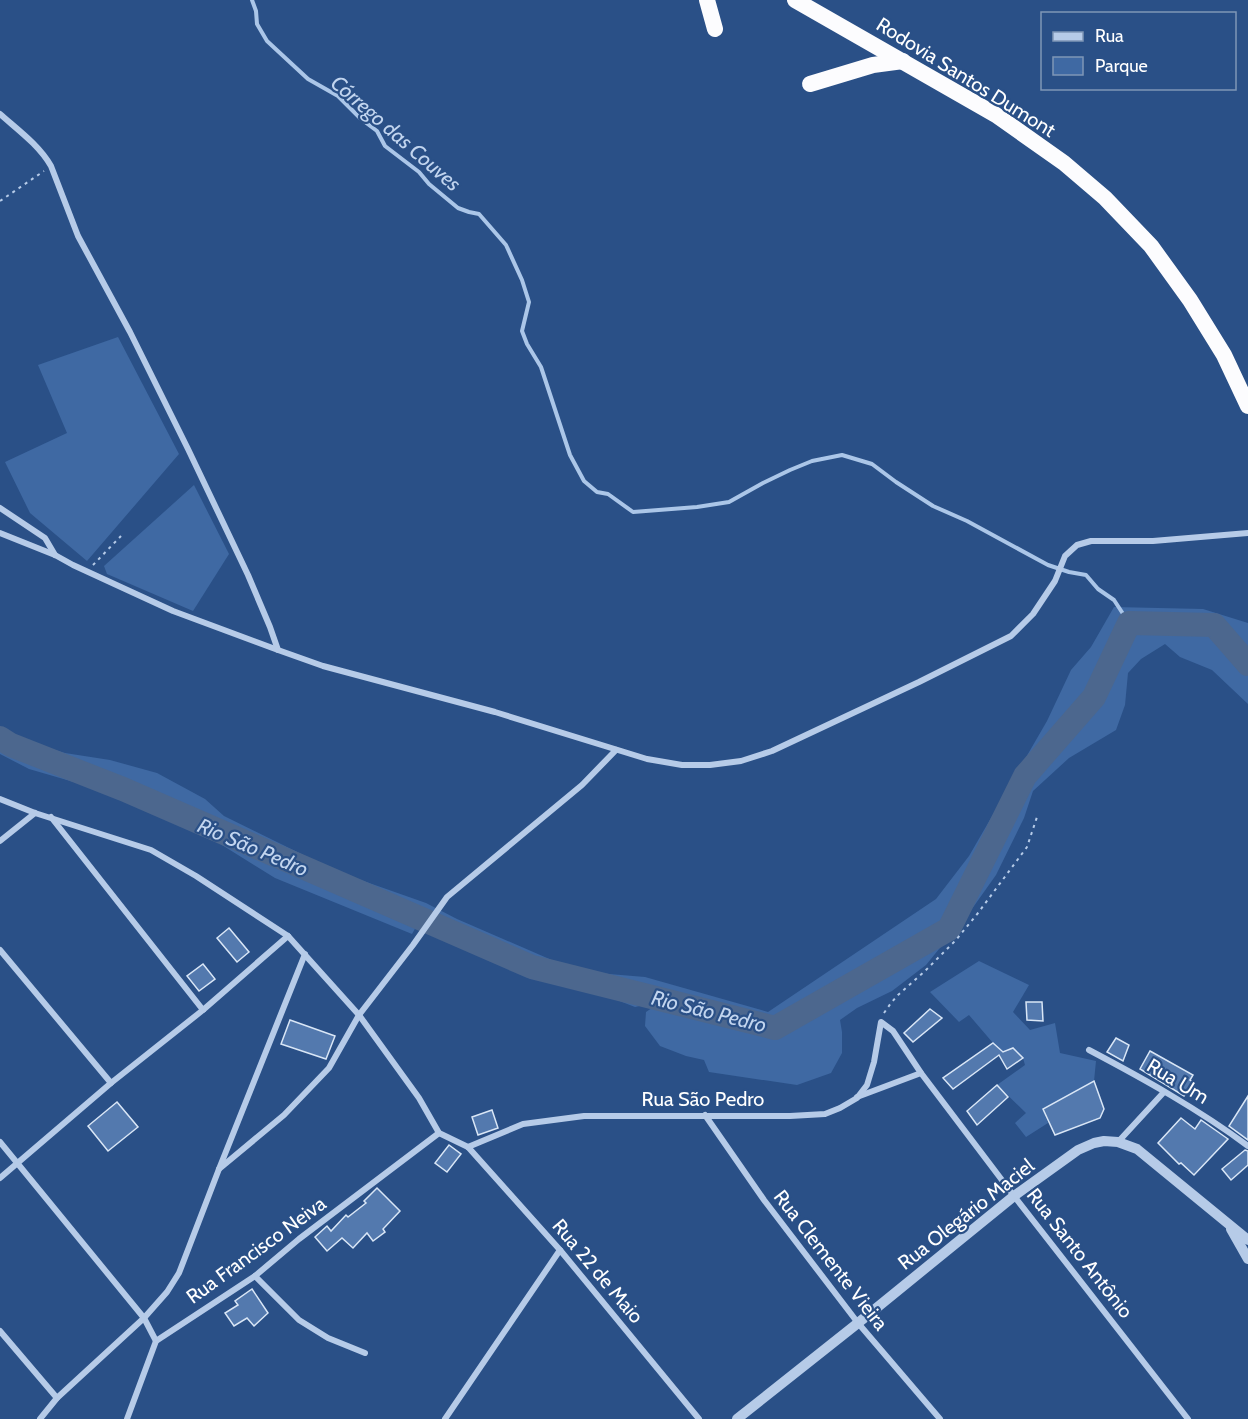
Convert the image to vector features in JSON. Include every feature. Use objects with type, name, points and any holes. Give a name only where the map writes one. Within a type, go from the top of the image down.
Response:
[{"type":"highway","points":[[707,0],[715,29]]},
{"type":"highway","name":"Rodovia Santos Dumont","points":[[795,0],[996,115],[1064,163],[1105,198],[1151,246],[1190,300],[1224,355],[1248,406]]},
{"type":"highway","points":[[810,84],[873,65],[903,61]]},
{"type":"street","points":[[0,114],[46,156],[78,236],[188,450],[248,575],[278,650]]},
{"type":"street","points":[[0,508],[45,538],[55,555]]},
{"type":"street","points":[[0,533],[55,555],[173,611],[323,666],[495,712],[647,759],[682,765],[710,765],[741,761],[772,751],[920,682],[1011,636],[1033,614],[1055,581],[1065,556],[1077,545],[1091,541],[1153,541],[1248,534]]},
{"type":"street","points":[[219,1169],[284,1115],[329,1068],[359,1015],[447,897],[582,785],[616,750]]},
{"type":"street","points":[[0,799],[35,813],[152,850],[288,936],[359,1015],[419,1098],[440,1134],[468,1147]]},
{"type":"street","points":[[0,842],[35,813]]},
{"type":"street","points":[[51,818],[203,1010]]},
{"type":"street","points":[[0,1178],[111,1083],[203,1010],[288,936]]},
{"type":"street","points":[[0,950],[111,1083]]},
{"type":"street","points":[[40,1419],[57,1398],[144,1318],[167,1292],[179,1272],[305,954]]},
{"type":"street","points":[[857,1098],[867,1085],[874,1062],[881,1022]]},
{"type":"street","name":"Rua Santo Antônio","points":[[881,1022],[893,1031],[921,1073],[1014,1196],[1188,1419]]},
{"type":"street","name":"Rua Um","points":[[1089,1050],[1204,1116],[1248,1146]]},
{"type":"street","name":"Rua São Pedro","points":[[468,1147],[523,1124],[584,1116],[825,1114],[857,1098],[921,1073]]},
{"type":"street","points":[[1164,1092],[1118,1142],[1137,1149],[1248,1240]]},
{"type":"street","name":"Rua Clemente Vieira","points":[[705,1115],[764,1200],[858,1323],[940,1419]]},
{"type":"street","name":"Rua Francisco Neiva","points":[[156,1341],[255,1276],[299,1239],[440,1134]]},
{"type":"street","name":"Rua Olegário Maciel","points":[[736,1419],[1014,1196],[1078,1150],[1104,1141],[1118,1142]]},
{"type":"street","points":[[0,1142],[144,1318],[156,1341],[127,1419]]},
{"type":"street","name":"Rua 22 de Maio","points":[[468,1147],[560,1250],[699,1419]]},
{"type":"street","points":[[1228,1224],[1248,1259]]},
{"type":"street","points":[[445,1419],[560,1250]]},
{"type":"street","points":[[255,1276],[299,1320],[327,1338],[365,1353]]},
{"type":"street","points":[[0,1331],[57,1398]]},
{"type":"path","points":[[0,201],[51,166]]},
{"type":"path","points":[[87,572],[121,536]]},
{"type":"path","points":[[881,1022],[885,1010],[956,940],[1019,858],[1027,847],[1037,817]]},
{"type":"green space","points":[[118,337],[179,454],[87,561],[30,513],[5,462],[67,433],[38,365]]},
{"type":"green space","points":[[194,485],[229,554],[193,611],[107,574],[104,566]]},
{"type":"green space","points":[[1114,607],[1203,609],[1248,623],[1248,704],[1212,670],[1180,657],[1165,644],[1141,659],[1128,673],[1125,705],[1116,730],[1069,758],[1033,791],[1024,818],[996,875],[974,906],[926,965],[892,991],[857,1008],[840,1020],[842,1053],[831,1073],[797,1085],[709,1072],[704,1060],[660,1046],[645,1026],[646,1012],[662,1001],[635,1007],[532,967],[421,918],[412,934],[275,878],[170,815],[91,787],[29,769],[0,754],[0,733],[65,753],[110,760],[157,773],[205,799],[224,816],[338,872],[426,903],[554,961],[597,973],[645,977],[768,1012],[936,899],[969,856],[1047,721],[1071,670],[1091,647]]},
{"type":"green space","points":[[979,961],[1029,985],[1013,1012],[1030,1030],[1055,1023],[1060,1053],[1096,1061],[1094,1081],[1043,1109],[1048,1123],[1026,1137],[1015,1123],[1026,1113],[997,1085],[1025,1065],[1023,1058],[1013,1048],[1004,1052],[993,1043],[969,1015],[959,1022],[930,992]]},
{"type":"building","points":[[229,928],[249,952],[237,962],[217,938]]},
{"type":"building","points":[[203,964],[215,979],[199,991],[187,976]]},
{"type":"building","points":[[1026,1002],[1042,1002],[1043,1021],[1027,1020]]},
{"type":"building","points":[[930,1009],[942,1018],[913,1042],[904,1033]]},
{"type":"building","points":[[290,1020],[335,1036],[326,1059],[281,1044]]},
{"type":"building","points":[[1116,1038],[1129,1045],[1123,1061],[1107,1052]]},
{"type":"building","points":[[993,1043],[1003,1052],[1013,1048],[1023,1058],[1007,1069],[999,1055],[953,1089],[943,1078]]},
{"type":"building","points":[[1150,1051],[1193,1075],[1190,1080],[1193,1082],[1184,1096],[1140,1069]]},
{"type":"building","points":[[1094,1081],[1104,1109],[1100,1118],[1055,1135],[1043,1109]]},
{"type":"building","points":[[997,1085],[1008,1097],[977,1125],[967,1111]]},
{"type":"building","points":[[1248,1096],[1248,1140],[1229,1126]]},
{"type":"building","points":[[117,1102],[138,1127],[108,1151],[88,1126]]},
{"type":"building","points":[[492,1110],[498,1128],[478,1135],[472,1117]]},
{"type":"building","points":[[1181,1118],[1195,1129],[1201,1120],[1228,1139],[1194,1175],[1158,1143]]},
{"type":"building","points":[[449,1145],[461,1154],[447,1172],[435,1163]]},
{"type":"building","points":[[1245,1150],[1248,1151],[1248,1165],[1231,1180],[1222,1169]]},
{"type":"building","points":[[377,1188],[400,1211],[383,1229],[385,1232],[373,1241],[367,1233],[353,1248],[342,1238],[327,1251],[315,1237],[327,1226],[331,1231],[346,1215],[348,1217],[366,1203],[364,1201]]},
{"type":"building","points":[[252,1289],[268,1313],[254,1326],[247,1318],[234,1326],[225,1313],[238,1305],[235,1301]]},
{"type":"waterway","name":"Córrego das Couves","points":[[252,0],[257,24],[267,41],[308,79],[338,96],[377,131],[385,146],[419,172],[429,184],[458,208],[479,214],[506,245],[529,302],[522,331],[541,367],[570,455],[584,481],[597,492],[608,494],[633,512],[697,507],[729,502],[790,470],[812,461],[842,455],[872,464],[933,506],[967,521],[1048,565],[1086,575],[1098,589],[1114,600],[1129,623]]},
{"type":"waterway","name":"Rio São Pedro","points":[[0,738],[11,745],[123,789],[532,967],[775,1028],[949,929],[1025,776],[1094,697],[1129,623],[1214,625],[1248,664]]}]
